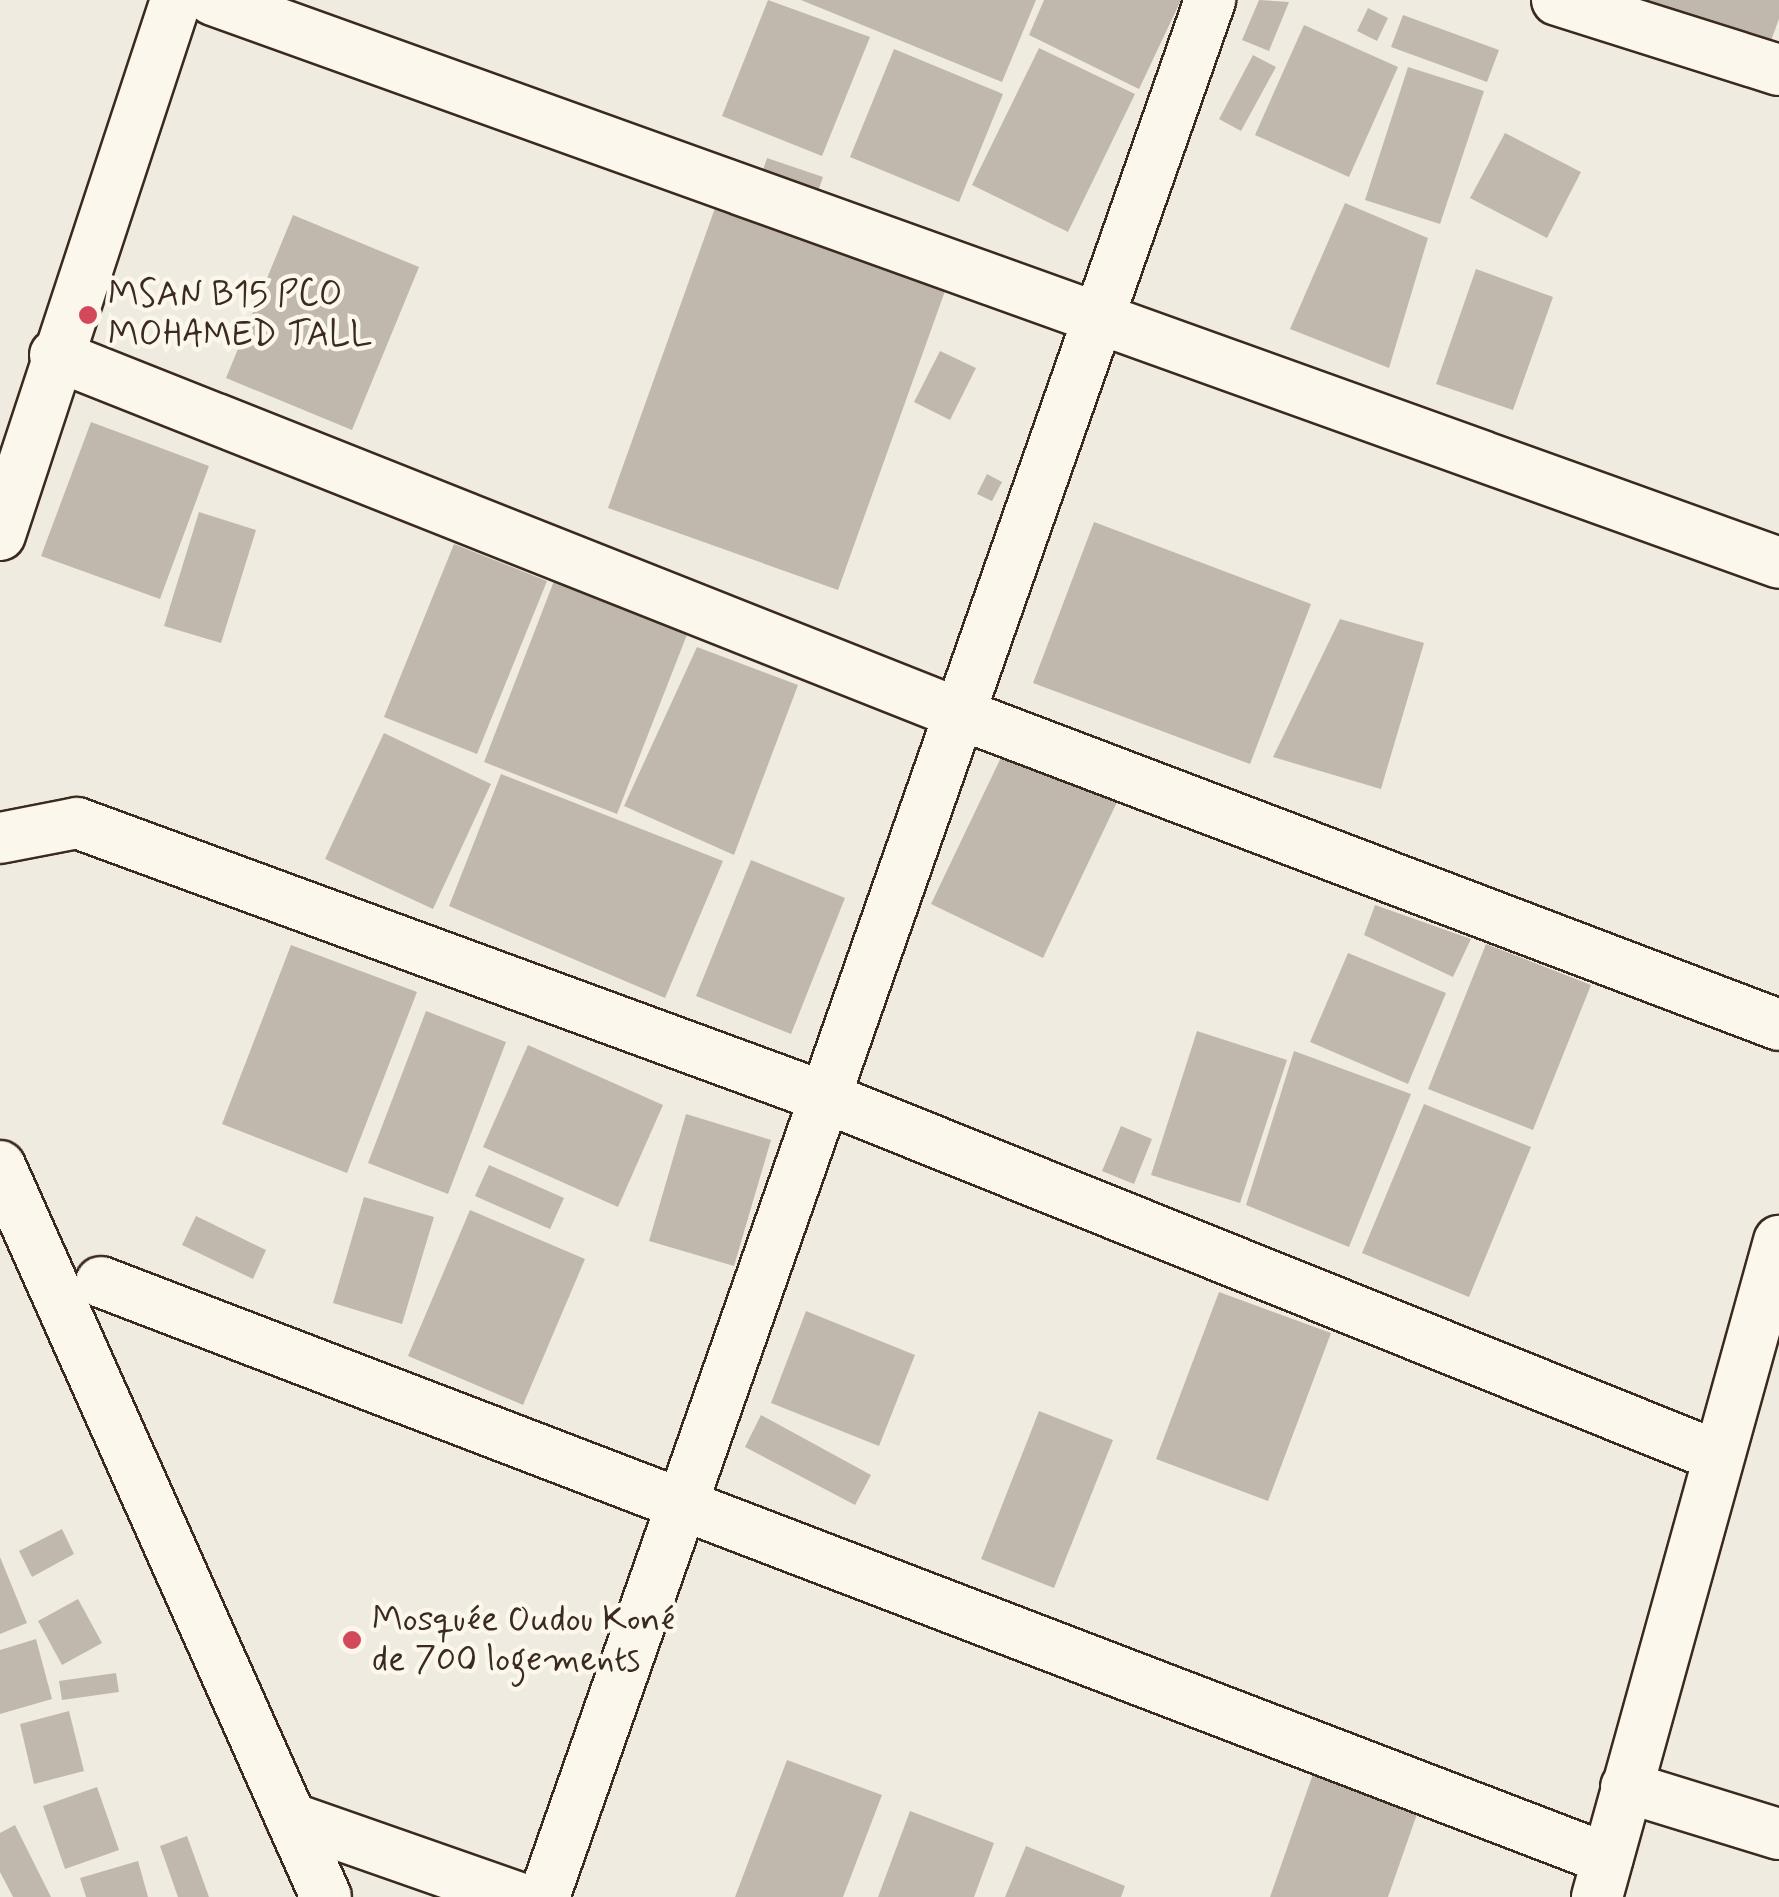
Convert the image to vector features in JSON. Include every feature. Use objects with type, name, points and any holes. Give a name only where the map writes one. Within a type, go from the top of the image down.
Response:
[{"type":"street","points":[[0,534],[54,355],[176,0]]},
{"type":"street","points":[[213,0],[1779,563]]},
{"type":"street","points":[[544,1897],[1210,0]]},
{"type":"street","points":[[1557,0],[1779,70]]},
{"type":"street","points":[[54,355],[960,714],[1779,1025]]},
{"type":"street","points":[[0,838],[77,823],[824,1097],[1717,1456]]},
{"type":"street","points":[[0,1166],[326,1897]]},
{"type":"street","points":[[101,1282],[682,1505],[1602,1878],[1779,1241]]},
{"type":"street","points":[[1626,1786],[1779,1834]]},
{"type":"street","points":[[290,1818],[517,1897]]},
{"type":"building","points":[[768,0],[870,37],[822,156],[722,116]]},
{"type":"building","points":[[801,0],[1036,0],[1002,82]]},
{"type":"building","points":[[1044,0],[1181,0],[1139,89],[1029,35]]},
{"type":"building","points":[[1259,0],[1289,2],[1269,51],[1242,40]]},
{"type":"building","points":[[1619,0],[1779,0],[1779,19],[1766,54]]},
{"type":"building","points":[[1368,8],[1388,18],[1377,41],[1357,31]]},
{"type":"building","points":[[1403,15],[1499,50],[1487,82],[1391,47]]},
{"type":"building","points":[[1304,25],[1398,67],[1349,177],[1255,135]]},
{"type":"building","points":[[1039,48],[1135,94],[1068,232],[972,185]]},
{"type":"building","points":[[894,49],[1003,94],[959,202],[850,157]]},
{"type":"building","points":[[1253,55],[1276,67],[1241,131],[1219,119]]},
{"type":"building","points":[[1408,67],[1484,91],[1440,224],[1365,200]]},
{"type":"building","points":[[1505,133],[1581,172],[1547,238],[1470,198]]},
{"type":"building","points":[[767,158],[823,177],[815,200],[759,182]]},
{"type":"building","points":[[1345,203],[1428,238],[1389,368],[1290,329]]},
{"type":"building","points":[[715,208],[945,291],[838,590],[608,508]]},
{"type":"building","points":[[293,215],[419,267],[352,430],[226,378]]},
{"type":"building","points":[[1476,269],[1553,297],[1513,410],[1436,384]]},
{"type":"building","points":[[940,351],[976,368],[950,420],[914,402]]},
{"type":"building","points":[[91,422],[209,466],[160,599],[41,556]]},
{"type":"building","points":[[987,474],[1002,482],[992,501],[977,494]]},
{"type":"building","points":[[199,512],[256,530],[221,643],[164,626]]},
{"type":"building","points":[[1094,522],[1311,604],[1250,764],[1033,683]]},
{"type":"building","points":[[454,544],[547,581],[477,754],[384,717]]},
{"type":"building","points":[[554,581],[688,632],[617,814],[484,762]]},
{"type":"building","points":[[1340,619],[1424,643],[1381,789],[1273,757]]},
{"type":"building","points":[[697,647],[798,685],[734,855],[624,806]]},
{"type":"building","points":[[384,733],[491,784],[433,909],[325,859]]},
{"type":"building","points":[[1006,747],[1118,800],[1043,958],[931,904]]},
{"type":"building","points":[[501,774],[723,861],[665,998],[449,906]]},
{"type":"building","points":[[751,860],[845,898],[791,1034],[696,996]]},
{"type":"building","points":[[1375,905],[1471,939],[1453,977],[1364,935]]},
{"type":"building","points":[[1486,944],[1591,985],[1533,1130],[1428,1089]]},
{"type":"building","points":[[291,945],[417,992],[347,1173],[222,1124]]},
{"type":"building","points":[[1348,953],[1446,993],[1408,1084],[1310,1042]]},
{"type":"building","points":[[426,1011],[506,1042],[448,1194],[368,1163]]},
{"type":"building","points":[[1197,1031],[1287,1060],[1240,1203],[1151,1175]]},
{"type":"building","points":[[528,1045],[663,1105],[618,1207],[483,1147]]},
{"type":"building","points":[[1294,1051],[1411,1094],[1349,1247],[1246,1205]]},
{"type":"building","points":[[1424,1104],[1531,1147],[1469,1297],[1362,1253]]},
{"type":"building","points":[[686,1114],[771,1140],[734,1266],[649,1241]]},
{"type":"building","points":[[1121,1126],[1152,1139],[1134,1184],[1102,1171]]},
{"type":"building","points":[[489,1165],[564,1198],[550,1229],[475,1196]]},
{"type":"building","points":[[364,1197],[434,1217],[402,1324],[333,1303]]},
{"type":"building","points":[[470,1210],[585,1259],[523,1405],[408,1356]]},
{"type":"building","points":[[196,1216],[266,1250],[253,1279],[182,1245]]},
{"type":"building","points":[[1219,1292],[1331,1333],[1268,1501],[1156,1459]]},
{"type":"building","points":[[806,1311],[915,1355],[879,1446],[771,1403]]},
{"type":"building","points":[[1039,1411],[1113,1440],[1054,1588],[981,1559]]},
{"type":"building","points":[[761,1415],[871,1475],[855,1505],[745,1447]]},
{"type":"building","points":[[62,1529],[74,1554],[32,1577],[19,1551]]},
{"type":"building","points":[[0,1557],[27,1623],[0,1634]]},
{"type":"building","points":[[78,1599],[102,1643],[62,1665],[38,1621]]},
{"type":"building","points":[[36,1639],[52,1699],[0,1714],[0,1650]]},
{"type":"building","points":[[116,1673],[119,1692],[62,1700],[59,1681]]},
{"type":"building","points":[[69,1711],[84,1771],[34,1784],[20,1724]]},
{"type":"building","points":[[787,1760],[882,1795],[843,1897],[735,1897]]},
{"type":"building","points":[[1313,1774],[1418,1811],[1388,1897],[1270,1897]]},
{"type":"building","points":[[97,1787],[119,1850],[65,1869],[43,1806]]},
{"type":"building","points":[[910,1811],[994,1843],[974,1897],[878,1897]]},
{"type":"building","points":[[15,1825],[51,1897],[13,1897],[0,1872],[0,1833]]},
{"type":"building","points":[[187,1836],[209,1897],[178,1897],[160,1846]]},
{"type":"building","points":[[1026,1846],[1125,1886],[1121,1897],[1005,1897]]},
{"type":"building","points":[[138,1861],[148,1897],[86,1897],[80,1878]]},
{"type":"place","name":"MSAN B15 PCO MOHAMED TALL","points":[[88,315]]},
{"type":"place","name":"Mosquée Oudou Koné de 700 logements","points":[[352,1640]]}]
